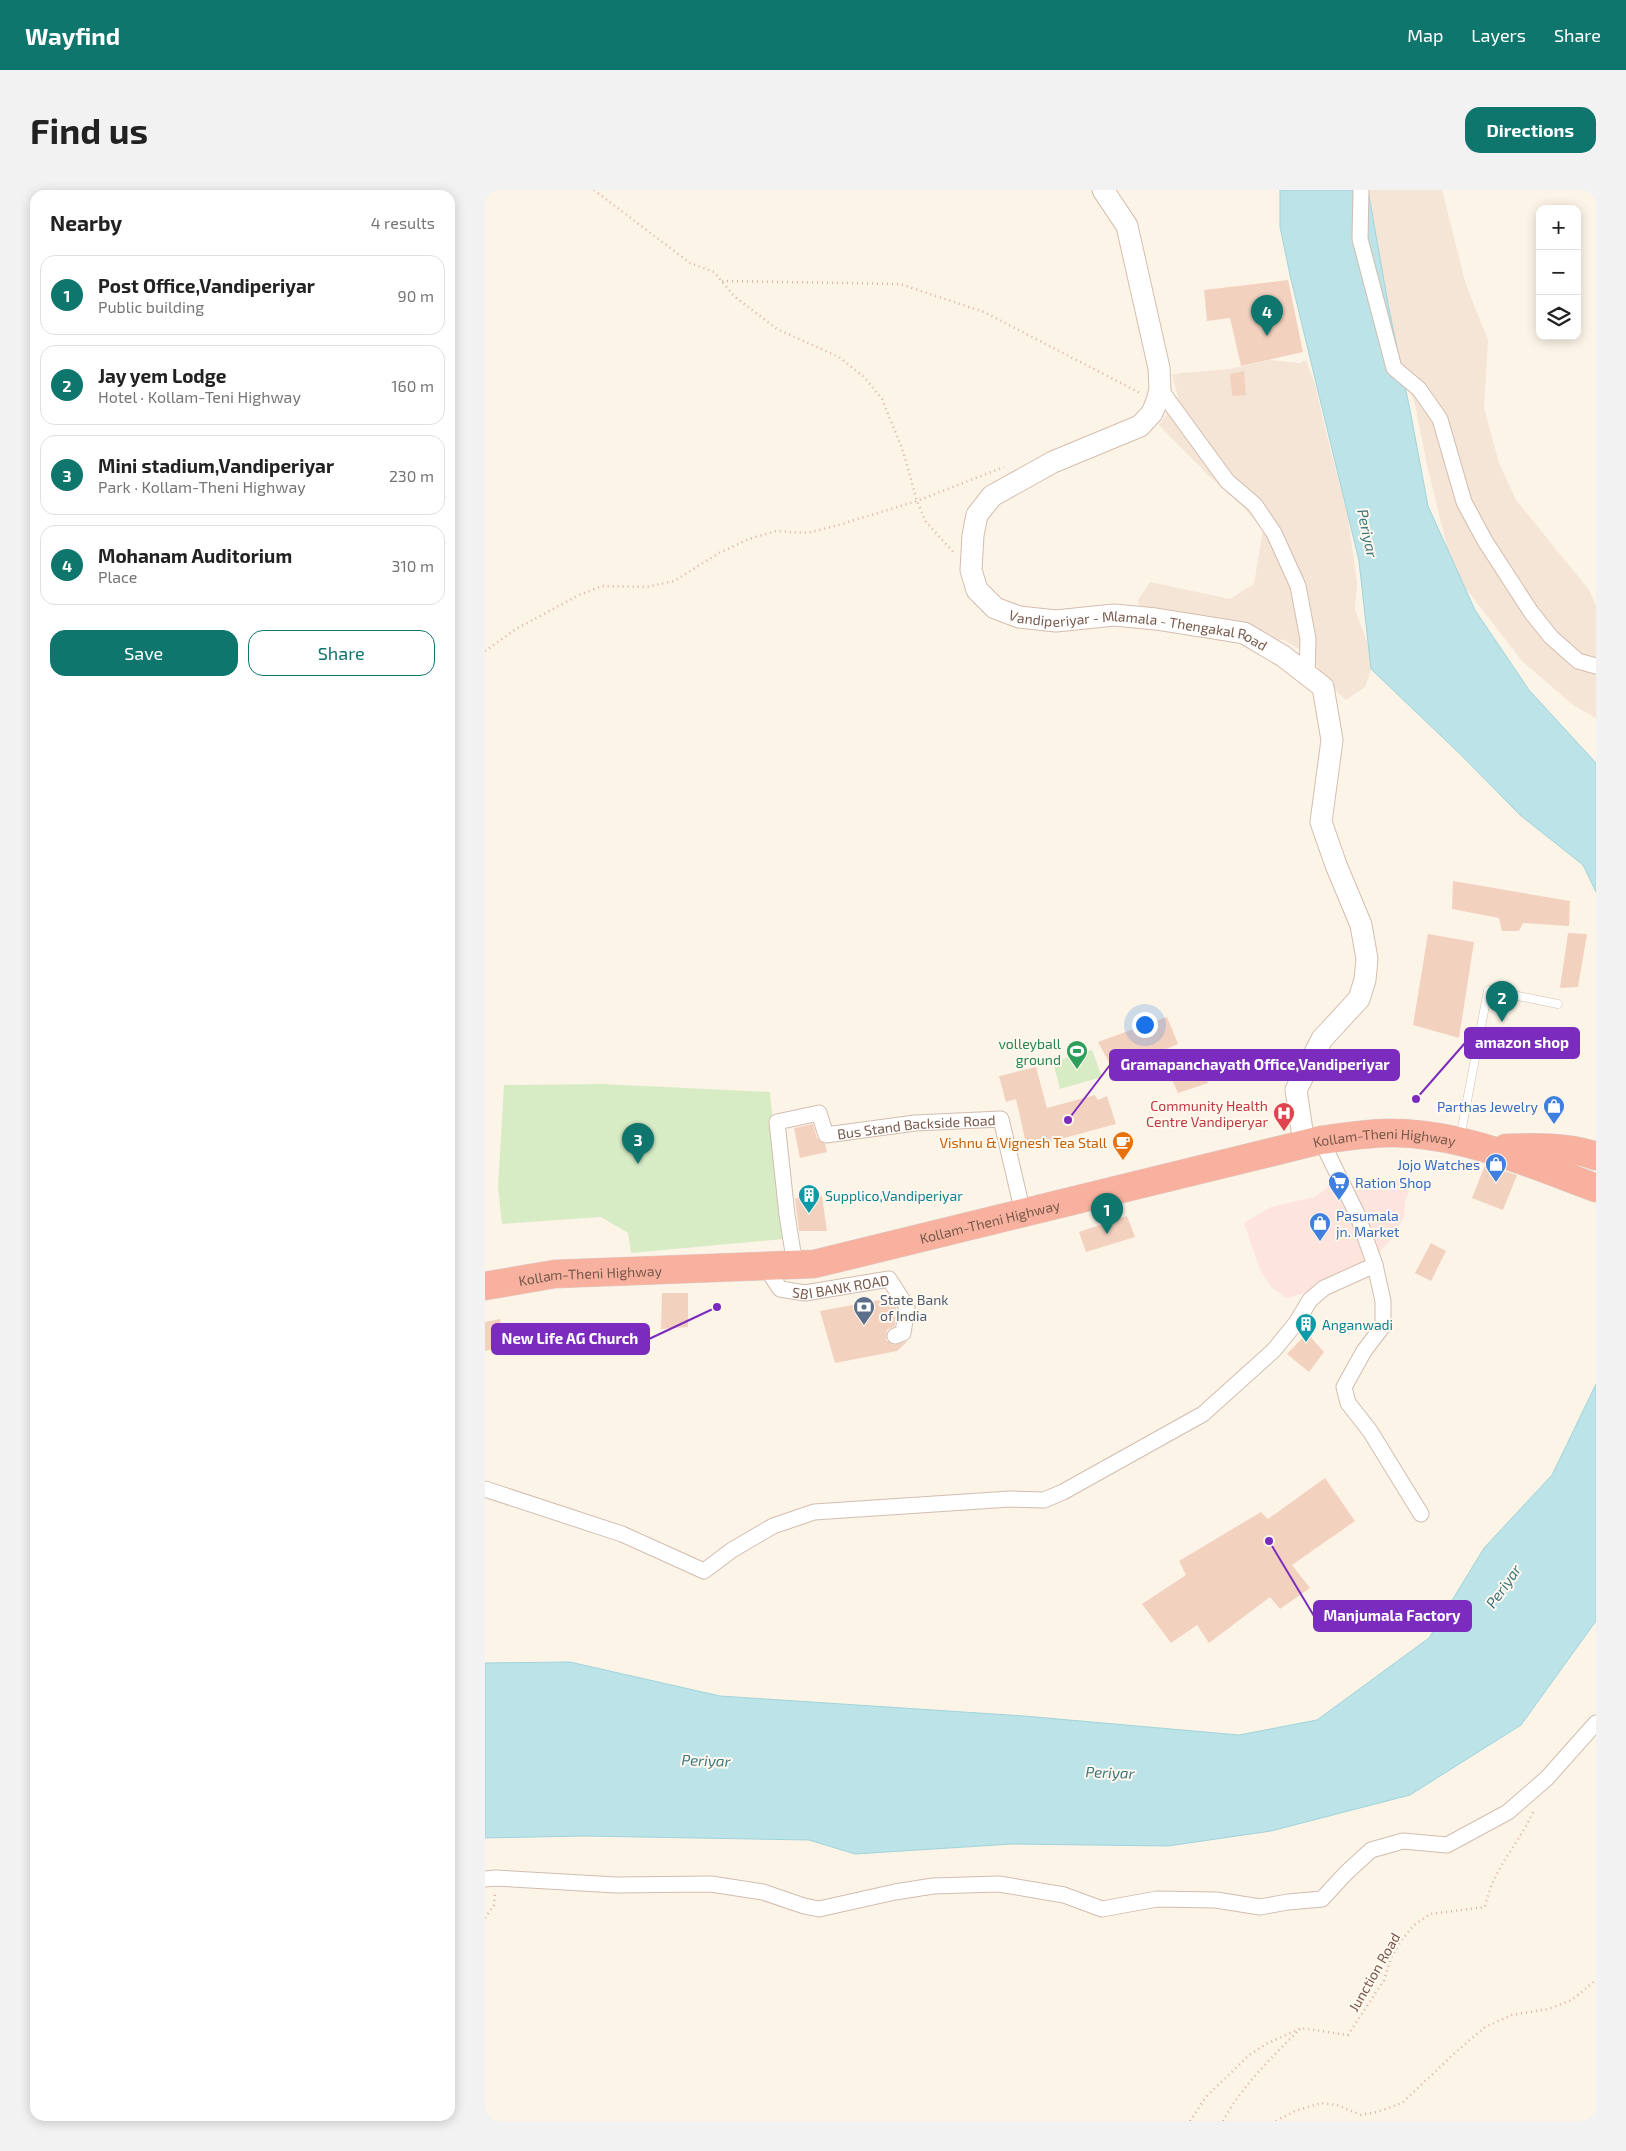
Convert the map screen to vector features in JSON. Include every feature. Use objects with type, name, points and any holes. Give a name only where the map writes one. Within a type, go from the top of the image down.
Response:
[{"type":"highway","name":"Kollam-Theni Highway","points":[[485,1286],[555,1274],[814,1264],[1116,1188],[1313,1142],[1393,1133],[1444,1138],[1488,1148]]},
{"type":"highway","points":[[1488,1148],[1530,1147],[1589,1154]]},
{"type":"highway","points":[[1488,1148],[1585,1184]]},
{"type":"street","points":[[1103,190],[1127,226],[1159,368],[1158,395],[1227,481],[1255,506],[1274,532],[1298,586],[1308,639],[1307,675]]},
{"type":"street","points":[[1361,190],[1360,239],[1394,368],[1419,389],[1439,419],[1464,502],[1485,542],[1531,612],[1551,637],[1578,661],[1596,666]]},
{"type":"street","name":"Vandiperiyar - Mlamala - Thengakal Road","points":[[1158,395],[1152,413],[1140,426],[1053,462],[992,496],[977,515],[971,570],[977,590],[995,608],[1019,618],[1056,621],[1114,615],[1156,619],[1244,633],[1283,656],[1323,687],[1332,740],[1321,822],[1336,865],[1361,925],[1367,959],[1365,980],[1359,999],[1322,1039],[1296,1090],[1313,1142]]},
{"type":"street","name":"Bus Stand Backside Road","points":[[795,1265],[787,1216],[777,1122],[784,1119],[819,1113],[826,1135],[915,1123],[1001,1119],[1037,1208]]},
{"type":"street","points":[[1313,1142],[1357,1214],[1375,1265],[1383,1301],[1383,1326],[1364,1351],[1344,1387],[1348,1403],[1370,1431],[1421,1514]]},
{"type":"street","points":[[485,1488],[622,1534],[704,1571],[731,1550],[773,1526],[814,1512],[1010,1499],[1044,1500],[1063,1492],[1203,1414],[1274,1350],[1296,1323],[1310,1300],[1324,1288],[1375,1265]]},
{"type":"street","name":"SBI BANK ROAD","points":[[765,1266],[781,1289],[805,1293],[889,1279],[907,1307],[903,1333],[895,1336]]},
{"type":"street","points":[[491,1879],[616,1885],[711,1884],[763,1892],[819,1909],[895,1892],[933,1886],[999,1884],[1064,1895],[1102,1909],[1157,1899],[1216,1900],[1260,1907],[1322,1899],[1371,1850],[1403,1841],[1447,1844],[1508,1812],[1547,1778],[1596,1723]]},
{"type":"lane","points":[[1459,1142],[1487,990],[1558,1004]]},
{"type":"path","points":[[594,190],[690,263],[714,272],[734,296],[777,329],[839,357],[864,377],[882,399],[903,450],[917,501],[926,522],[971,570]]},
{"type":"path","points":[[722,281],[899,284],[984,312],[1074,360],[1158,395]]},
{"type":"path","points":[[485,651],[524,625],[579,595],[602,586],[647,587],[674,581],[719,553],[749,539],[776,531],[808,533],[917,501],[1013,463]]},
{"type":"path","name":"Junction Road","points":[[1301,2028],[1348,2035],[1384,1980],[1391,1958],[1401,1941],[1415,1925],[1430,1914],[1485,1907],[1489,1889],[1500,1865],[1530,1820],[1536,1806],[1532,1792]]},
{"type":"path","points":[[485,1918],[494,1905],[491,1879]]},
{"type":"path","points":[[1276,2121],[1295,2111],[1321,2103],[1337,2105],[1361,2115],[1377,2112],[1402,2103],[1485,2027],[1513,2015],[1548,2009],[1572,2000],[1596,1980]]},
{"type":"path","points":[[1190,2121],[1206,2097],[1249,2055],[1266,2044],[1301,2028]]},
{"type":"path","points":[[1223,2121],[1232,2105],[1272,2058],[1301,2028]]},
{"type":"shaded area","points":[[1354,190],[1442,190],[1466,285],[1488,340],[1484,408],[1499,463],[1516,500],[1589,590],[1596,606],[1596,718],[1573,705],[1522,661],[1453,572],[1427,465],[1414,400],[1374,331]]},
{"type":"shaded area","points":[[1270,360],[1300,363],[1306,360],[1315,384],[1348,517],[1357,583],[1355,609],[1374,660],[1365,687],[1346,700],[1332,688],[1308,654],[1284,640],[1142,628],[1138,600],[1150,582],[1230,599],[1254,584],[1263,529],[1159,425],[1178,397],[1172,375],[1230,369]]},
{"type":"shaded area","name":"Pasumala jn. Market","points":[[1401,1177],[1414,1180],[1405,1202],[1404,1217],[1393,1237],[1363,1271],[1327,1280],[1304,1293],[1287,1298],[1272,1288],[1260,1270],[1244,1223],[1271,1207],[1315,1197],[1333,1183],[1361,1187],[1381,1187]]},
{"type":"green space","name":"volleyball ground","points":[[1092,1050],[1102,1077],[1060,1089],[1053,1062]]},
{"type":"green space","points":[[602,1084],[770,1092],[784,1239],[631,1253],[628,1233],[601,1217],[502,1224],[498,1187],[504,1085]]},
{"type":"water","name":"Periyar","points":[[1280,190],[1368,190],[1389,309],[1428,506],[1475,610],[1529,690],[1596,763],[1596,892],[1583,865],[1520,815],[1461,755],[1371,669],[1359,561],[1290,275],[1280,227]]},
{"type":"water","name":"Periyar","points":[[1596,1384],[1596,1621],[1521,1725],[1410,1795],[1271,1831],[1168,1846],[1012,1844],[855,1854],[809,1840],[584,1836],[485,1838],[485,1663],[570,1662],[720,1696],[1024,1716],[1239,1735],[1317,1720],[1429,1638],[1484,1548],[1552,1475]]},
{"type":"building","points":[[1288,280],[1303,352],[1241,366],[1230,318],[1207,321],[1204,290]]},
{"type":"building","points":[[1244,371],[1246,395],[1232,396],[1230,374]]},
{"type":"building","points":[[1453,881],[1570,901],[1569,926],[1523,923],[1519,931],[1502,931],[1499,918],[1452,909]]},
{"type":"building","points":[[1568,933],[1587,934],[1578,987],[1560,988]]},
{"type":"building","points":[[1428,934],[1474,942],[1459,1038],[1413,1025]]},
{"type":"building","points":[[1167,1017],[1178,1044],[1138,1061],[1112,1068],[1098,1042]]},
{"type":"building","points":[[1036,1067],[1047,1108],[1095,1095],[1098,1100],[1107,1096],[1116,1124],[1027,1148],[1016,1099],[1006,1102],[999,1076]]},
{"type":"building","points":[[1202,1070],[1208,1083],[1178,1093],[1172,1080]]},
{"type":"building","points":[[813,1124],[817,1138],[825,1144],[827,1152],[800,1158],[794,1128]]},
{"type":"building","name":"Jojo Watches","points":[[1485,1165],[1517,1175],[1503,1210],[1472,1198]]},
{"type":"building","name":"Supplico,Vandiperiyar","points":[[822,1196],[827,1231],[799,1231],[795,1198]]},
{"type":"building","points":[[1127,1216],[1135,1237],[1086,1252],[1079,1232]]},
{"type":"building","points":[[1431,1243],[1446,1251],[1431,1281],[1415,1273]]},
{"type":"building","points":[[662,1293],[688,1293],[688,1327],[661,1329]]},
{"type":"building","name":"State Bank of India","points":[[890,1298],[897,1309],[895,1326],[887,1330],[886,1340],[894,1345],[908,1341],[897,1351],[835,1363],[820,1311]]},
{"type":"building","points":[[500,1319],[505,1347],[485,1351],[485,1322]]},
{"type":"building","name":"Anganwadi","points":[[1307,1333],[1324,1352],[1309,1372],[1287,1354]]},
{"type":"building","points":[[1325,1478],[1355,1521],[1292,1565],[1310,1588],[1280,1609],[1270,1597],[1209,1643],[1197,1625],[1171,1643],[1142,1604],[1186,1575],[1179,1561],[1261,1512],[1268,1519]]},
{"type":"place","name":"Mohanam Auditorium","points":[[1267,336]]},
{"type":"place","name":"Jay yem Lodge","points":[[1502,1022]]},
{"type":"place","name":"volleyball ground","points":[[1077,1070]]},
{"type":"place","name":"amazon shop","points":[[1416,1099]]},
{"type":"place","name":"Gramapanchayath Office,Vandiperiyar","points":[[1068,1120]]},
{"type":"place","name":"Parthas Jewelry","points":[[1554,1125]]},
{"type":"place","name":"Community Health Centre Vandiperyar","points":[[1284,1132]]},
{"type":"place","name":"Vishnu & Vignesh Tea Stall","points":[[1123,1161]]},
{"type":"place","name":"Mini stadium,Vandiperiyar","points":[[638,1164]]},
{"type":"place","name":"Jojo Watches","points":[[1496,1183]]},
{"type":"place","name":"Ration Shop","points":[[1339,1201]]},
{"type":"place","name":"Supplico,Vandiperiyar","points":[[809,1214]]},
{"type":"place","name":"Post Office,Vandiperiyar","points":[[1107,1234]]},
{"type":"place","name":"Pasumala jn. Market","points":[[1320,1242]]},
{"type":"place","name":"New Life AG Church","points":[[717,1307]]},
{"type":"place","name":"State Bank of India","points":[[864,1326]]},
{"type":"place","name":"Anganwadi","points":[[1306,1343]]},
{"type":"place","name":"Manjumala Factory","points":[[1269,1541]]}]
